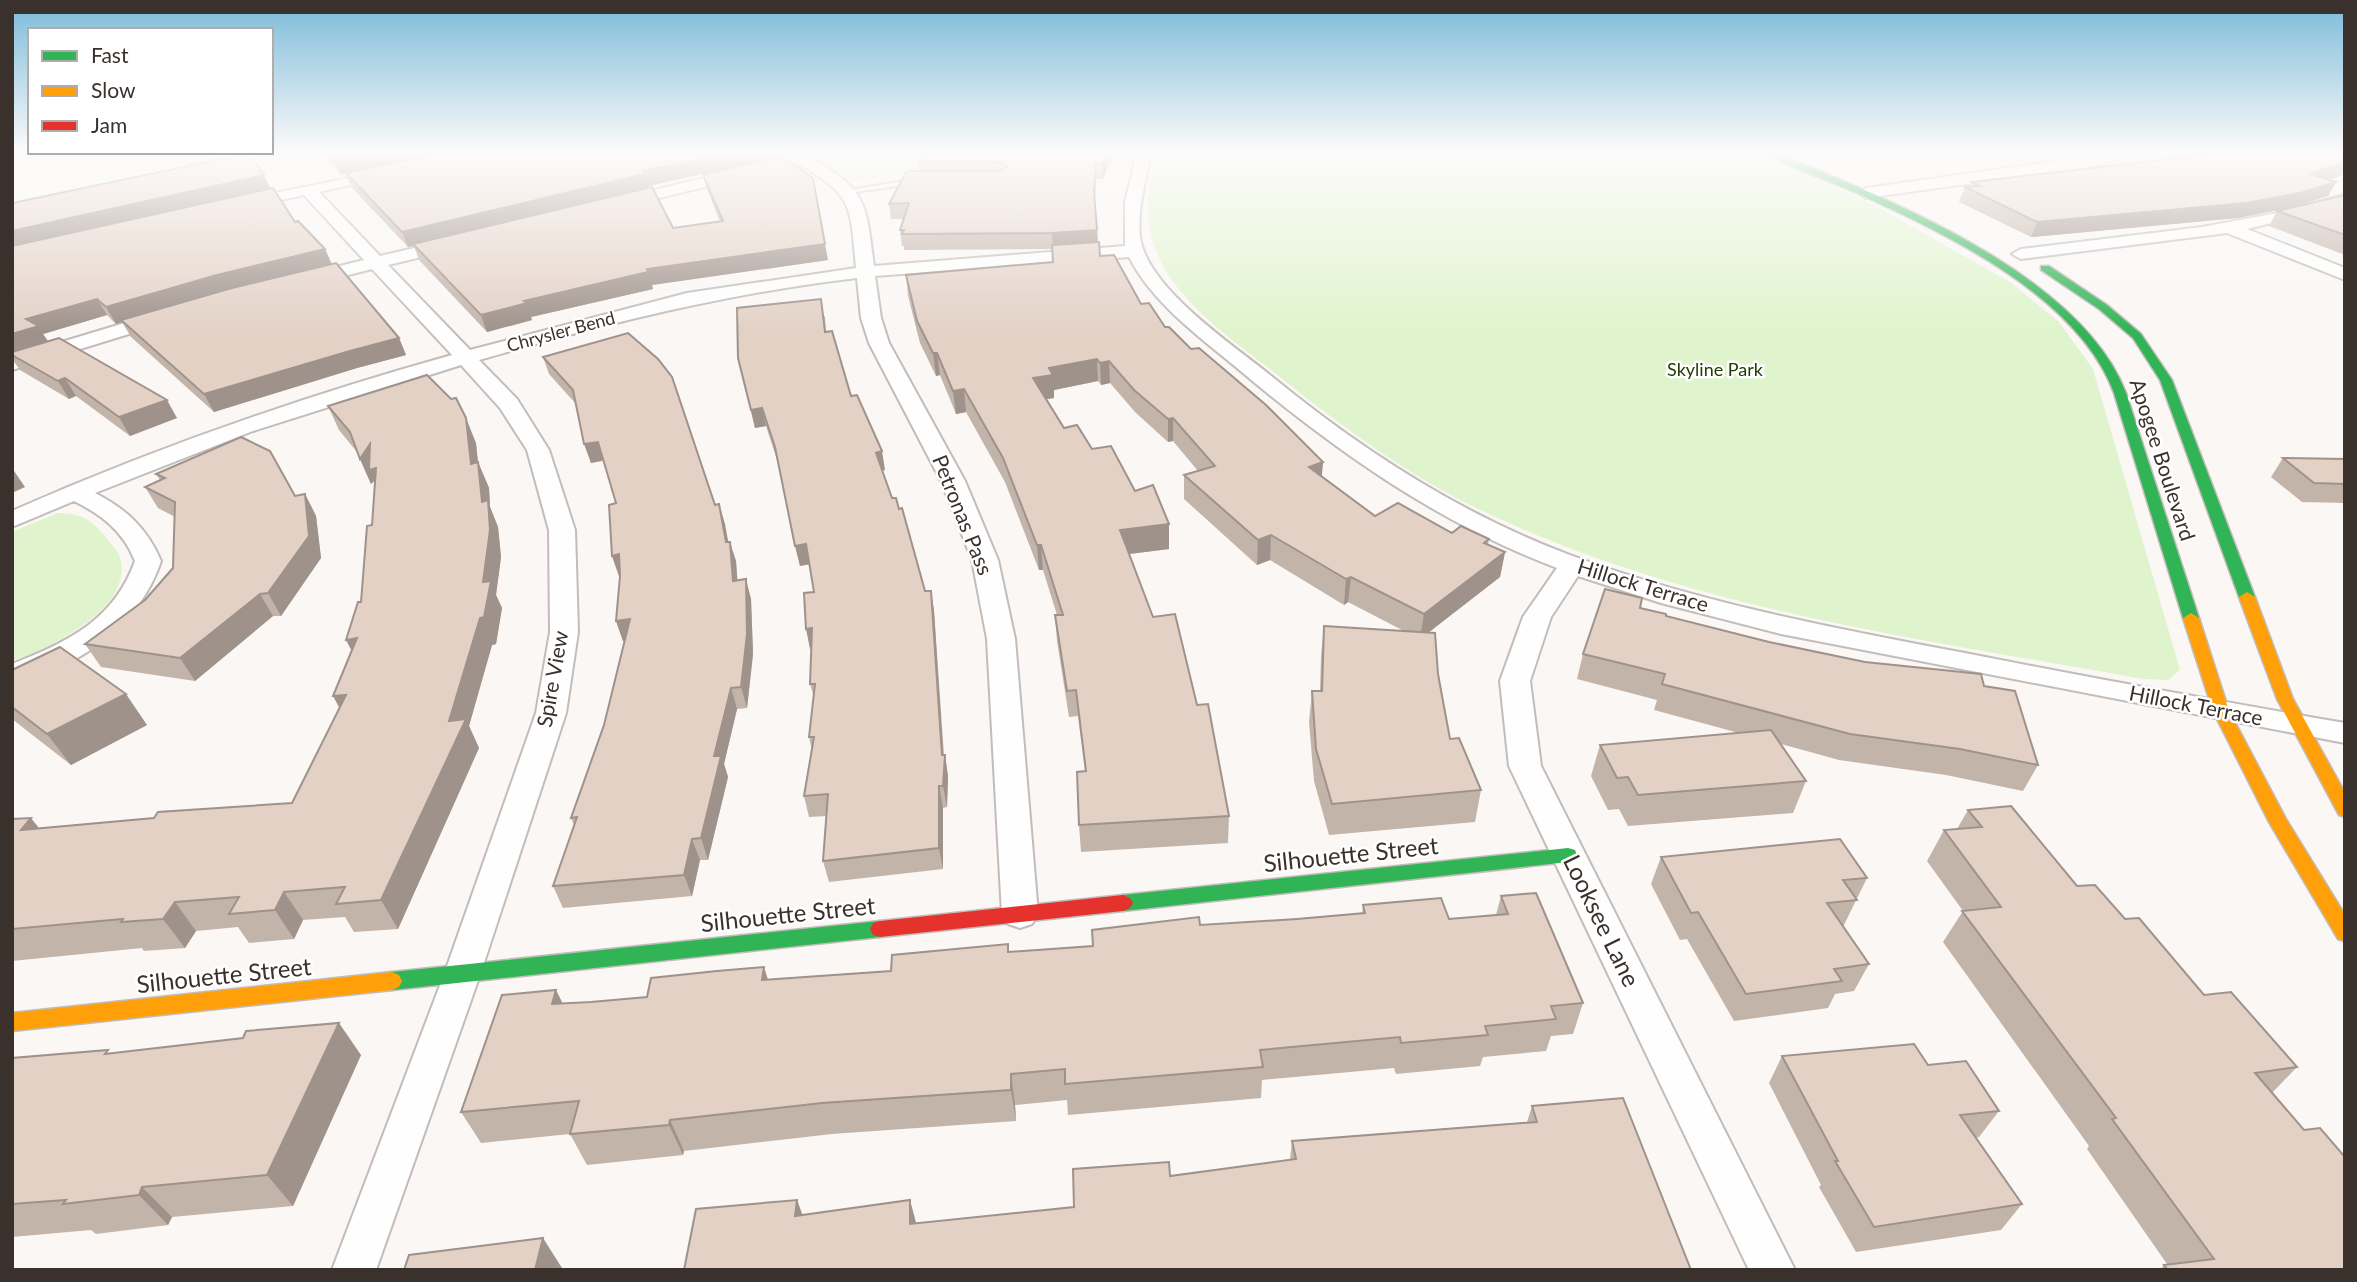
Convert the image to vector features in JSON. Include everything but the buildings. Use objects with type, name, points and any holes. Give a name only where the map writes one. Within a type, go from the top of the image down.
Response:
[{"type":"street","name":"Spire View","points":[[328,213],[509,404],[538,450],[549,479],[562,530],[564,632],[551,713],[463,972],[354,1270]]},
{"type":"street","name":"Petronas Pass","points":[[859,213],[871,318],[879,343],[953,481],[985,560],[1001,639],[1020,914]]},
{"type":"street","points":[[1135,213],[1135,251]]},
{"type":"street","name":"Apogee Boulevard","points":[[1902,213],[2026,282],[2063,310],[2096,348],[2113,374],[2221,711],[2278,822],[2345,933]]},
{"type":"street","points":[[2016,251],[2163,239],[2300,213]]},
{"type":"street","points":[[2230,228],[2345,275]]},
{"type":"street","points":[[281,286],[471,239]]},
{"type":"street","name":"Chrysler Bend","points":[[12,520],[74,492],[319,400],[578,326],[715,293],[866,272],[1135,251]]},
{"type":"street","name":"Hillock Terrace","points":[[1135,251],[1153,278],[1201,328],[1266,383],[1373,463],[1509,538],[1573,564],[1660,594],[1805,632],[2345,733]]},
{"type":"street","name":"Apogee Boulevard","points":[[2016,251],[2103,307],[2137,336],[2166,380],[2285,699],[2345,810]]},
{"type":"street","points":[[12,364],[181,312]]},
{"type":"street","points":[[12,675],[76,647],[106,626],[130,604],[143,583],[148,561],[129,525],[108,508],[74,492]]},
{"type":"street","name":"Looksee Lane","points":[[1573,564],[1537,617],[1516,681],[1525,766],[1773,1270]]},
{"type":"street","name":"Silhouette Street","points":[[12,1022],[1568,855]]},
{"type":"green space","name":"Skyline Park","points":[[1148,213],[1888,213],[2010,282],[2059,322],[2093,369],[2180,670],[2168,680],[2143,679],[1885,633],[1800,615],[1715,595],[1632,570],[1550,540],[1470,505],[1394,461],[1345,427],[1214,325],[1178,288],[1163,266],[1153,243]]},
{"type":"green space","points":[[58,513],[80,516],[97,527],[120,557],[121,576],[115,593],[86,623],[67,636],[12,661],[12,532]]},
{"type":"traffic: fast","points":[[1905,213],[2011,273],[2054,305],[2089,339],[2113,375],[2120,393],[2191,618]]},
{"type":"traffic: fast","points":[[2045,268],[2103,307],[2137,336],[2166,380],[2247,597]]},
{"type":"traffic: fast","points":[[1123,903],[1568,855]]},
{"type":"traffic: fast","points":[[392,981],[880,929]]},
{"type":"traffic: slow","points":[[2247,597],[2285,699],[2345,810]]},
{"type":"traffic: slow","points":[[2191,618],[2221,711],[2278,822],[2345,933]]},
{"type":"traffic: slow","points":[[12,1022],[392,981]]},
{"type":"traffic: jam","points":[[880,929],[1123,903]]}]
